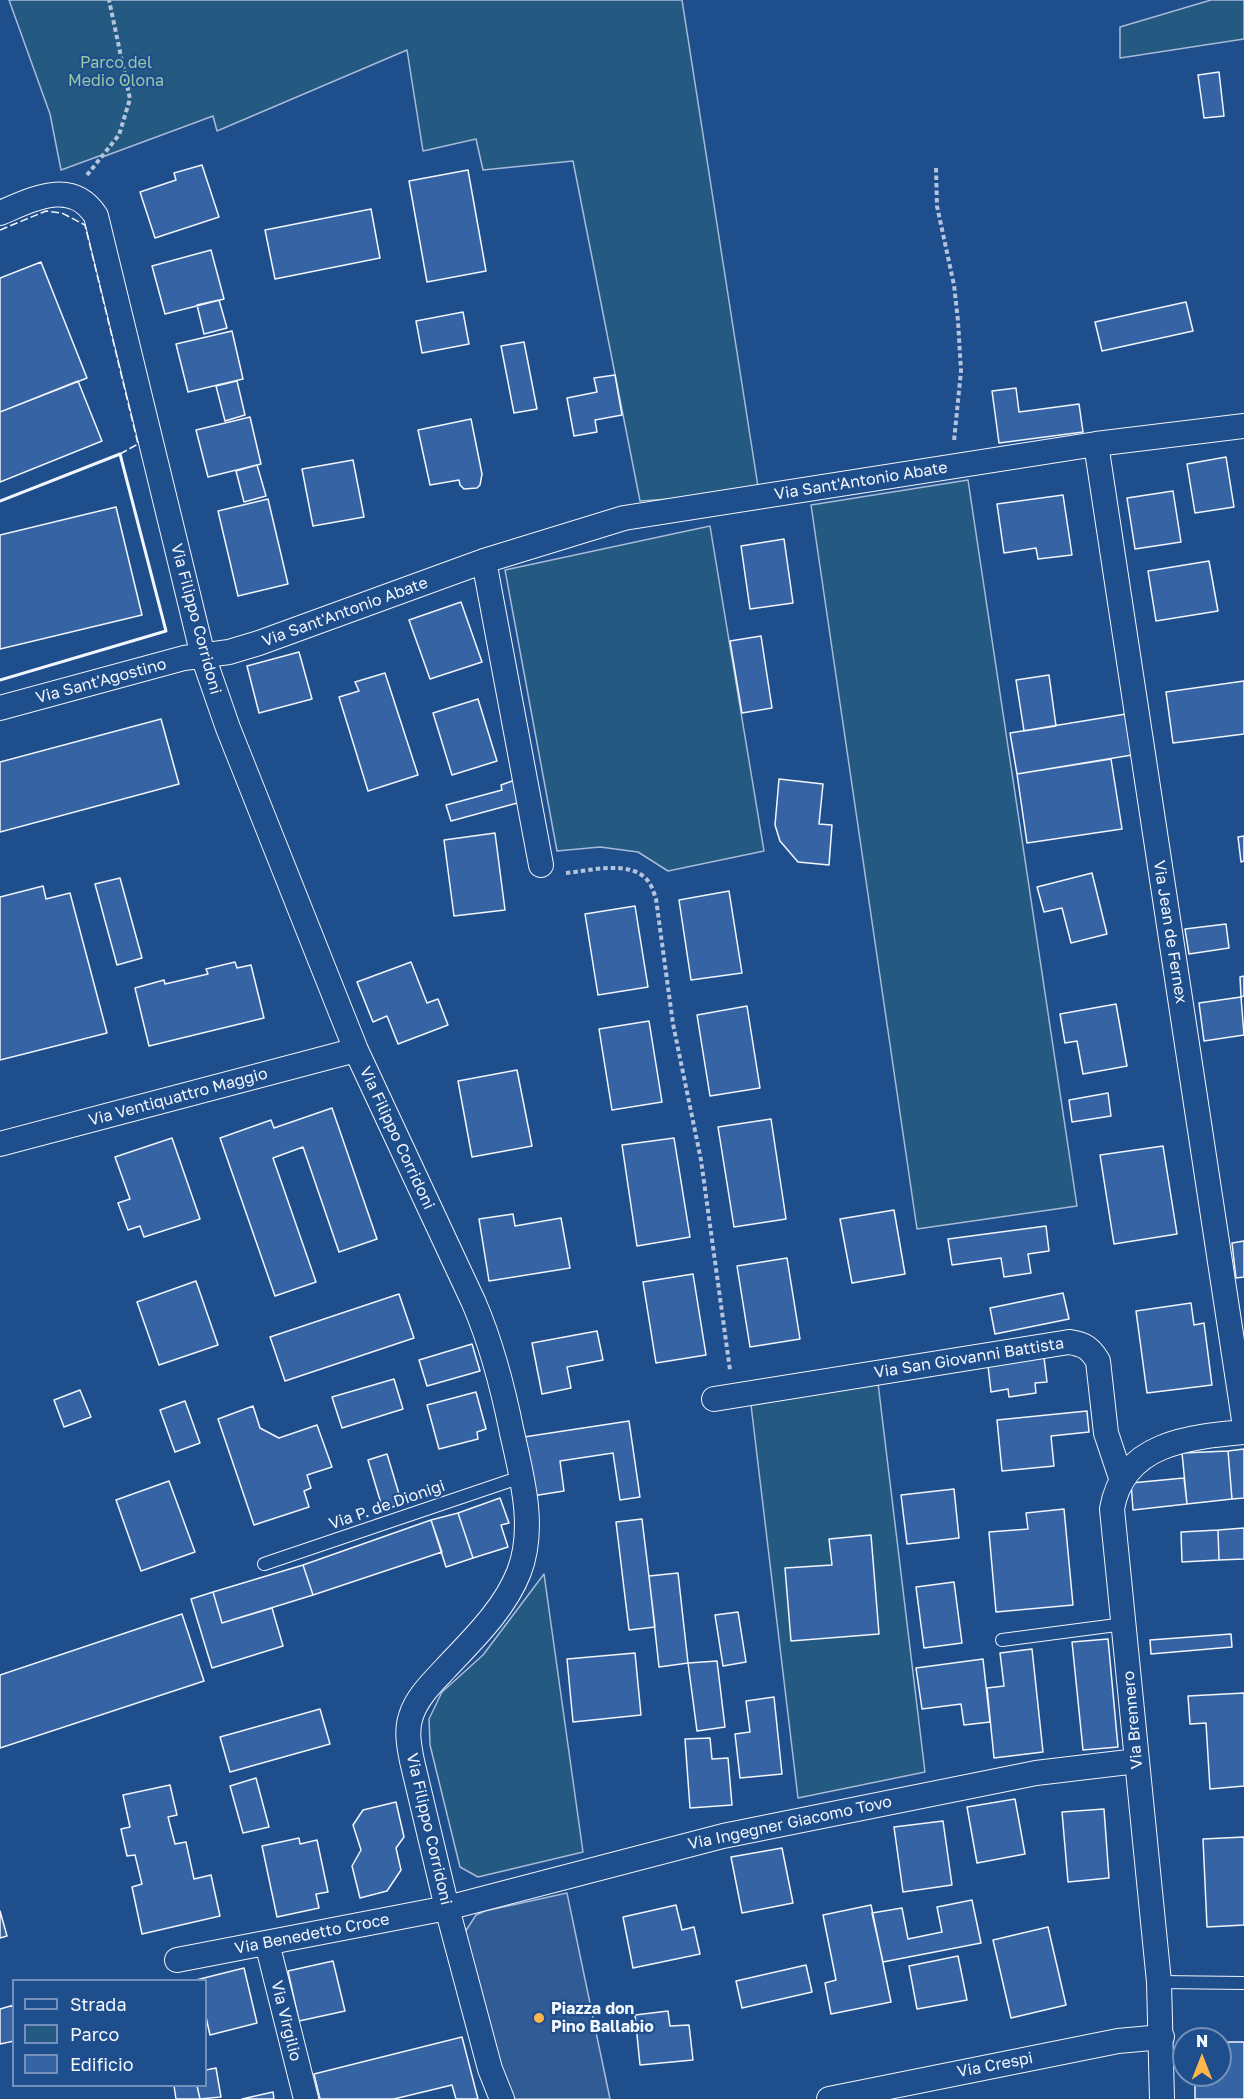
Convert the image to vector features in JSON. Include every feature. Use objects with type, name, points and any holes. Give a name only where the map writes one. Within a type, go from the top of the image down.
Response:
[{"type":"street","points":[[0,213],[42,195],[72,195]]},
{"type":"street","name":"Via Filippo Corridoni","points":[[72,195],[89,205],[96,216],[203,656],[228,728],[356,1050],[486,1332],[498,1370],[521,1477],[527,1518],[526,1546],[514,1584],[488,1623],[426,1689],[410,1717],[408,1737],[447,1908],[490,2069],[502,2099]]},
{"type":"street","name":"Via Sant'Antonio Abate","points":[[203,656],[229,652],[258,643],[484,561],[624,518],[1096,444],[1244,426]]},
{"type":"street","name":"Via Jean de Fernex","points":[[1096,444],[1244,1420]]},
{"type":"street","points":[[484,561],[541,865]]},
{"type":"street","name":"Via Sant'Agostino","points":[[0,708],[184,658],[203,656]]},
{"type":"street","name":"Via Ventiquattro Maggio","points":[[0,1144],[356,1050]]},
{"type":"street","name":"Via San Giovanni Battista","points":[[724,1397],[1052,1343],[1083,1344],[1092,1351],[1098,1361],[1106,1433],[1121,1478]]},
{"type":"street","points":[[1121,1478],[1147,1454],[1162,1447],[1216,1435],[1244,1432]]},
{"type":"street","name":"Via Brennero","points":[[1121,1478],[1114,1494],[1112,1523],[1159,1982],[1162,2099]]},
{"type":"street","name":"Via Ingegner Giacomo Tovo","points":[[447,1908],[723,1836],[1013,1777],[1137,1761]]},
{"type":"street","name":"Via Benedetto Croce","points":[[177,1960],[447,1908]]},
{"type":"street","name":"Via Virgilio","points":[[267,1942],[306,2099]]},
{"type":"street","name":"Via Crespi","points":[[829,2099],[1118,2041],[1162,2037]]},
{"type":"lane","name":"Via P. de Dionigi","points":[[264,1564],[521,1477]]},
{"type":"lane","points":[[1002,1640],[1124,1624]]},
{"type":"lane","points":[[1159,1982],[1244,1983]]},
{"type":"path","points":[[72,195],[119,135],[130,99],[109,0]]},
{"type":"path","points":[[936,168],[937,206],[954,285],[961,371],[951,467]]},
{"type":"path","points":[[541,865],[552,874],[604,867],[638,872],[649,882],[656,899],[673,1024],[701,1160],[724,1397]]},
{"type":"green space","name":"Parco del Medio Olona","points":[[9,0],[682,0],[759,493],[640,501],[573,161],[483,170],[476,139],[423,151],[407,50],[217,131],[213,116],[61,170],[50,114]]},
{"type":"green space","points":[[1211,0],[1244,0],[1244,39],[1120,58],[1120,27]]},
{"type":"green space","points":[[968,480],[1077,1206],[917,1229],[811,505]]},
{"type":"green space","points":[[710,526],[764,851],[668,871],[638,852],[600,847],[557,851],[505,570]]},
{"type":"green space","points":[[878,1383],[925,1772],[798,1798],[751,1405]]},
{"type":"green space","points":[[544,1574],[583,1852],[478,1877],[460,1867],[430,1745],[429,1719],[442,1692],[483,1655]]},
{"type":"shaded area","name":"Piazza don Pino Ballabio","points":[[567,1893],[610,2099],[509,2099],[465,1932],[476,1915],[485,1911]]},
{"type":"building","points":[[1219,72],[1224,116],[1204,118],[1198,75]]},
{"type":"building","points":[[202,165],[219,217],[155,238],[140,192],[176,180],[174,173]]},
{"type":"building","points":[[468,170],[486,271],[427,282],[409,181]]},
{"type":"building","points":[[371,209],[380,258],[275,279],[265,230]]},
{"type":"building","points":[[211,250],[224,299],[165,314],[152,266]]},
{"type":"building","points":[[41,262],[87,378],[0,412],[0,278]]},
{"type":"building","points":[[219,300],[227,328],[204,334],[197,305]]},
{"type":"building","points":[[1186,302],[1193,331],[1102,351],[1095,322]]},
{"type":"building","points":[[463,312],[469,344],[422,353],[416,321]]},
{"type":"building","points":[[232,331],[243,379],[188,392],[176,344]]},
{"type":"building","points":[[524,342],[537,409],[514,413],[501,346]]},
{"type":"building","points":[[615,375],[622,415],[595,420],[597,432],[574,436],[567,398],[597,392],[594,378]]},
{"type":"building","points":[[78,381],[102,441],[0,482],[0,412]]},
{"type":"building","points":[[237,381],[245,415],[225,421],[216,386]]},
{"type":"building","points":[[1016,388],[1019,412],[1079,404],[1083,432],[999,443],[992,391]]},
{"type":"building","points":[[250,417],[261,464],[208,477],[196,430]]},
{"type":"building","points":[[471,419],[482,474],[480,485],[477,488],[464,489],[459,480],[430,485],[418,430]]},
{"type":"building","points":[[1226,457],[1234,507],[1195,513],[1187,464]]},
{"type":"building","points":[[353,460],[364,517],[313,526],[302,469]]},
{"type":"building","points":[[257,465],[266,496],[244,502],[236,471]]},
{"type":"building","points":[[1173,491],[1181,542],[1135,549],[1127,498]]},
{"type":"building","points":[[1063,495],[1072,555],[1038,559],[1036,548],[1004,553],[997,504]]},
{"type":"building","points":[[268,499],[288,584],[238,596],[218,511]]},
{"type":"building","points":[[116,507],[142,615],[0,649],[0,535]]},
{"type":"building","points":[[784,539],[793,603],[750,609],[741,546]]},
{"type":"building","points":[[1209,561],[1218,611],[1156,621],[1148,571]]},
{"type":"building","points":[[461,602],[482,662],[430,679],[409,620]]},
{"type":"building","points":[[761,636],[772,708],[742,713],[730,641]]},
{"type":"building","points":[[299,652],[312,699],[259,713],[247,666]]},
{"type":"building","points":[[385,673],[418,775],[368,791],[339,697],[359,691],[355,682]]},
{"type":"building","points":[[1049,675],[1056,726],[1024,731],[1016,680]]},
{"type":"building","points":[[1244,681],[1244,734],[1173,743],[1166,692]]},
{"type":"building","points":[[478,699],[497,761],[452,775],[433,713]]},
{"type":"building","points":[[1126,714],[1132,755],[1017,774],[1010,733]]},
{"type":"building","points":[[161,719],[179,784],[0,832],[0,762]]},
{"type":"building","points":[[1111,759],[1122,829],[1027,843],[1017,774]]},
{"type":"building","points":[[779,779],[823,784],[819,824],[832,825],[829,865],[798,862],[780,841],[775,825]]},
{"type":"building","points":[[515,780],[521,802],[451,821],[446,805],[502,790],[501,785]]},
{"type":"building","points":[[495,833],[505,910],[454,916],[444,840]]},
{"type":"building","points":[[1244,836],[1244,861],[1241,862],[1238,837]]},
{"type":"building","points":[[1092,873],[1107,934],[1071,943],[1062,908],[1044,912],[1037,887]]},
{"type":"building","points":[[120,878],[142,958],[117,965],[95,884]]},
{"type":"building","points":[[43,886],[46,899],[70,893],[107,1033],[0,1060],[0,897]]},
{"type":"building","points":[[729,891],[742,973],[691,980],[679,900]]},
{"type":"building","points":[[635,906],[648,987],[598,995],[585,914]]},
{"type":"building","points":[[1226,924],[1229,948],[1189,954],[1185,929]]},
{"type":"building","points":[[235,962],[237,968],[251,965],[264,1018],[149,1046],[135,988],[164,980],[165,984],[208,974],[206,969]]},
{"type":"building","points":[[411,962],[427,1003],[438,999],[448,1025],[398,1044],[387,1016],[373,1022],[357,982]]},
{"type":"building","points":[[1244,976],[1244,996],[1241,997],[1240,977]]},
{"type":"building","points":[[1241,997],[1244,1035],[1204,1041],[1199,1003]]},
{"type":"building","points":[[1116,1004],[1127,1066],[1083,1074],[1077,1041],[1065,1043],[1060,1014]]},
{"type":"building","points":[[747,1006],[760,1088],[710,1096],[697,1015]]},
{"type":"building","points":[[649,1021],[662,1102],[612,1110],[599,1029]]},
{"type":"building","points":[[517,1070],[532,1146],[472,1157],[458,1081]]},
{"type":"building","points":[[1108,1093],[1111,1116],[1072,1122],[1069,1100]]},
{"type":"building","points":[[332,1108],[377,1239],[339,1252],[303,1147],[273,1158],[316,1282],[275,1296],[220,1138],[271,1120],[274,1128]]},
{"type":"building","points":[[771,1119],[786,1219],[734,1227],[718,1127]]},
{"type":"building","points":[[172,1138],[200,1219],[144,1237],[140,1226],[128,1230],[118,1203],[130,1199],[115,1157]]},
{"type":"building","points":[[674,1138],[690,1237],[637,1246],[622,1145]]},
{"type":"building","points":[[1163,1146],[1177,1234],[1114,1244],[1100,1155]]},
{"type":"building","points":[[894,1210],[905,1274],[852,1283],[840,1219]]},
{"type":"building","points":[[513,1214],[515,1226],[561,1218],[570,1268],[489,1281],[479,1219]]},
{"type":"building","points":[[1046,1226],[1049,1251],[1028,1254],[1031,1273],[1004,1277],[1001,1258],[952,1265],[948,1239]]},
{"type":"building","points":[[1244,1241],[1244,1277],[1236,1278],[1232,1243]]},
{"type":"building","points":[[787,1258],[800,1339],[750,1347],[737,1266]]},
{"type":"building","points":[[693,1274],[706,1355],[656,1363],[643,1282]]},
{"type":"building","points":[[196,1281],[218,1345],[159,1365],[137,1302]]},
{"type":"building","points":[[1063,1293],[1069,1319],[995,1334],[990,1308]]},
{"type":"building","points":[[399,1294],[414,1338],[285,1381],[270,1337]]},
{"type":"building","points":[[1191,1303],[1194,1325],[1204,1323],[1212,1385],[1147,1393],[1136,1311]]},
{"type":"building","points":[[597,1331],[603,1360],[567,1367],[571,1388],[542,1394],[532,1343]]},
{"type":"building","points":[[472,1344],[480,1371],[427,1386],[419,1360]]},
{"type":"building","points":[[1043,1349],[1047,1382],[1035,1383],[1036,1393],[1009,1397],[1008,1389],[991,1392],[987,1357]]},
{"type":"building","points":[[394,1379],[403,1409],[342,1428],[332,1397]]},
{"type":"building","points":[[80,1390],[91,1417],[64,1427],[54,1400]]},
{"type":"building","points":[[476,1392],[486,1429],[477,1432],[478,1439],[439,1449],[427,1405]]},
{"type":"building","points":[[185,1401],[200,1443],[175,1452],[160,1410]]},
{"type":"building","points":[[253,1406],[260,1428],[279,1438],[317,1425],[332,1467],[307,1475],[311,1488],[304,1491],[309,1507],[254,1525],[218,1419]]},
{"type":"building","points":[[1087,1411],[1089,1432],[1051,1436],[1054,1466],[1002,1471],[997,1420]]},
{"type":"building","points":[[629,1421],[640,1497],[620,1500],[613,1453],[560,1461],[564,1491],[532,1496],[524,1437]]},
{"type":"building","points":[[1244,1449],[1244,1498],[1232,1499],[1228,1451]]},
{"type":"building","points":[[1228,1451],[1232,1499],[1187,1504],[1182,1453]]},
{"type":"building","points":[[387,1454],[402,1504],[383,1510],[368,1460]]},
{"type":"building","points":[[1184,1478],[1187,1504],[1133,1510],[1131,1483]]},
{"type":"building","points":[[169,1481],[195,1552],[141,1571],[116,1500]]},
{"type":"building","points":[[954,1489],[959,1538],[907,1544],[901,1495]]},
{"type":"building","points":[[500,1498],[509,1523],[501,1525],[508,1547],[473,1558],[458,1513]]},
{"type":"building","points":[[1064,1509],[1073,1605],[996,1612],[989,1532],[1028,1529],[1026,1513]]},
{"type":"building","points":[[458,1513],[473,1558],[446,1567],[431,1520]]},
{"type":"building","points":[[642,1519],[655,1627],[629,1630],[616,1522]]},
{"type":"building","points":[[431,1520],[442,1552],[313,1595],[303,1565]]},
{"type":"building","points":[[1244,1528],[1244,1559],[1219,1560],[1218,1530]]},
{"type":"building","points":[[1218,1530],[1219,1560],[1182,1562],[1181,1532]]},
{"type":"building","points":[[871,1535],[879,1634],[791,1641],[785,1568],[832,1565],[829,1539]]},
{"type":"building","points":[[303,1565],[313,1595],[222,1623],[213,1592]]},
{"type":"building","points":[[678,1573],[688,1663],[659,1667],[649,1576]]},
{"type":"building","points":[[954,1582],[962,1643],[924,1648],[916,1587]]},
{"type":"building","points":[[213,1592],[222,1623],[272,1608],[283,1646],[212,1668],[191,1599]]},
{"type":"building","points":[[738,1612],[746,1662],[723,1666],[715,1615]]},
{"type":"building","points":[[182,1614],[204,1681],[0,1748],[0,1675]]},
{"type":"building","points":[[1231,1634],[1232,1647],[1151,1654],[1150,1640]]},
{"type":"building","points":[[1108,1639],[1118,1747],[1083,1750],[1072,1642]]},
{"type":"building","points":[[1032,1649],[1043,1752],[994,1758],[987,1688],[1004,1686],[1000,1653]]},
{"type":"building","points":[[635,1653],[641,1715],[573,1722],[567,1659]]},
{"type":"building","points":[[983,1659],[990,1722],[964,1725],[961,1704],[922,1709],[916,1668]]},
{"type":"building","points":[[717,1661],[725,1727],[697,1731],[688,1663]]},
{"type":"building","points":[[1244,1693],[1244,1786],[1210,1789],[1206,1723],[1190,1724],[1188,1696]]},
{"type":"building","points":[[774,1697],[782,1774],[740,1778],[735,1734],[750,1732],[746,1701]]},
{"type":"building","points":[[320,1709],[330,1744],[230,1772],[220,1737]]},
{"type":"building","points":[[710,1738],[712,1759],[728,1758],[732,1805],[690,1808],[685,1739]]},
{"type":"building","points":[[256,1778],[269,1827],[243,1833],[230,1786]]},
{"type":"building","points":[[170,1785],[177,1815],[168,1817],[175,1844],[186,1842],[194,1879],[211,1875],[220,1916],[142,1934],[132,1887],[142,1884],[135,1855],[127,1856],[121,1829],[130,1827],[123,1795]]},
{"type":"building","points":[[1015,1799],[1025,1854],[977,1863],[967,1807]]},
{"type":"building","points":[[396,1802],[404,1837],[396,1848],[401,1870],[387,1891],[360,1898],[352,1866],[361,1850],[353,1825],[363,1810]]},
{"type":"building","points":[[1104,1809],[1109,1878],[1068,1882],[1062,1812]]},
{"type":"building","points":[[943,1821],[952,1885],[903,1892],[894,1827]]},
{"type":"building","points":[[1244,1837],[1244,1925],[1207,1927],[1203,1839]]},
{"type":"building","points":[[299,1838],[300,1844],[317,1840],[328,1892],[316,1894],[319,1908],[277,1917],[262,1846]]},
{"type":"building","points":[[782,1848],[793,1903],[742,1913],[731,1857]]},
{"type":"building","points":[[972,1900],[981,1943],[883,1962],[872,1913],[902,1908],[908,1939],[942,1932],[937,1907]]},
{"type":"building","points":[[676,1905],[682,1930],[694,1927],[700,1954],[633,1968],[623,1917]]},
{"type":"building","points":[[871,1905],[891,2002],[831,2014],[825,1983],[836,1980],[823,1915]]},
{"type":"building","points":[[0,1911],[7,1936],[0,1938]]},
{"type":"building","points":[[1048,1927],[1066,2005],[1011,2018],[993,1940]]},
{"type":"building","points":[[958,1956],[967,2000],[917,2009],[909,1966]]},
{"type":"building","points":[[333,1961],[345,2011],[299,2021],[288,1971]]},
{"type":"building","points":[[806,1965],[812,1992],[742,2008],[736,1981]]},
{"type":"building","points":[[244,1968],[257,2023],[210,2035],[207,2022],[207,1979],[200,1979]]},
{"type":"building","points":[[12,2006],[12,2041],[0,2044],[0,2009]]},
{"type":"building","points":[[668,2011],[670,2026],[689,2025],[693,2060],[640,2065],[635,2015]]},
{"type":"building","points":[[462,2037],[478,2099],[456,2099],[452,2085],[394,2099],[320,2099],[314,2074]]},
{"type":"building","points":[[1232,2042],[1244,2042],[1244,2099],[1195,2099],[1195,2087],[1232,2087]]},
{"type":"building","points":[[216,2068],[221,2097],[200,2099],[197,2087],[207,2087],[207,2070]]},
{"type":"building","points":[[174,2087],[197,2087],[200,2099],[176,2099]]},
{"type":"building","points":[[273,2092],[274,2099],[242,2099]]},
{"type":"fence","points":[[0,230],[46,211],[62,213],[85,225],[138,444],[120,454]]},
{"type":"wall","points":[[0,501],[120,454],[166,631],[0,680]]},
{"type":"place","name":"Piazza don Pino Ballabio","points":[[539,2018]]}]
